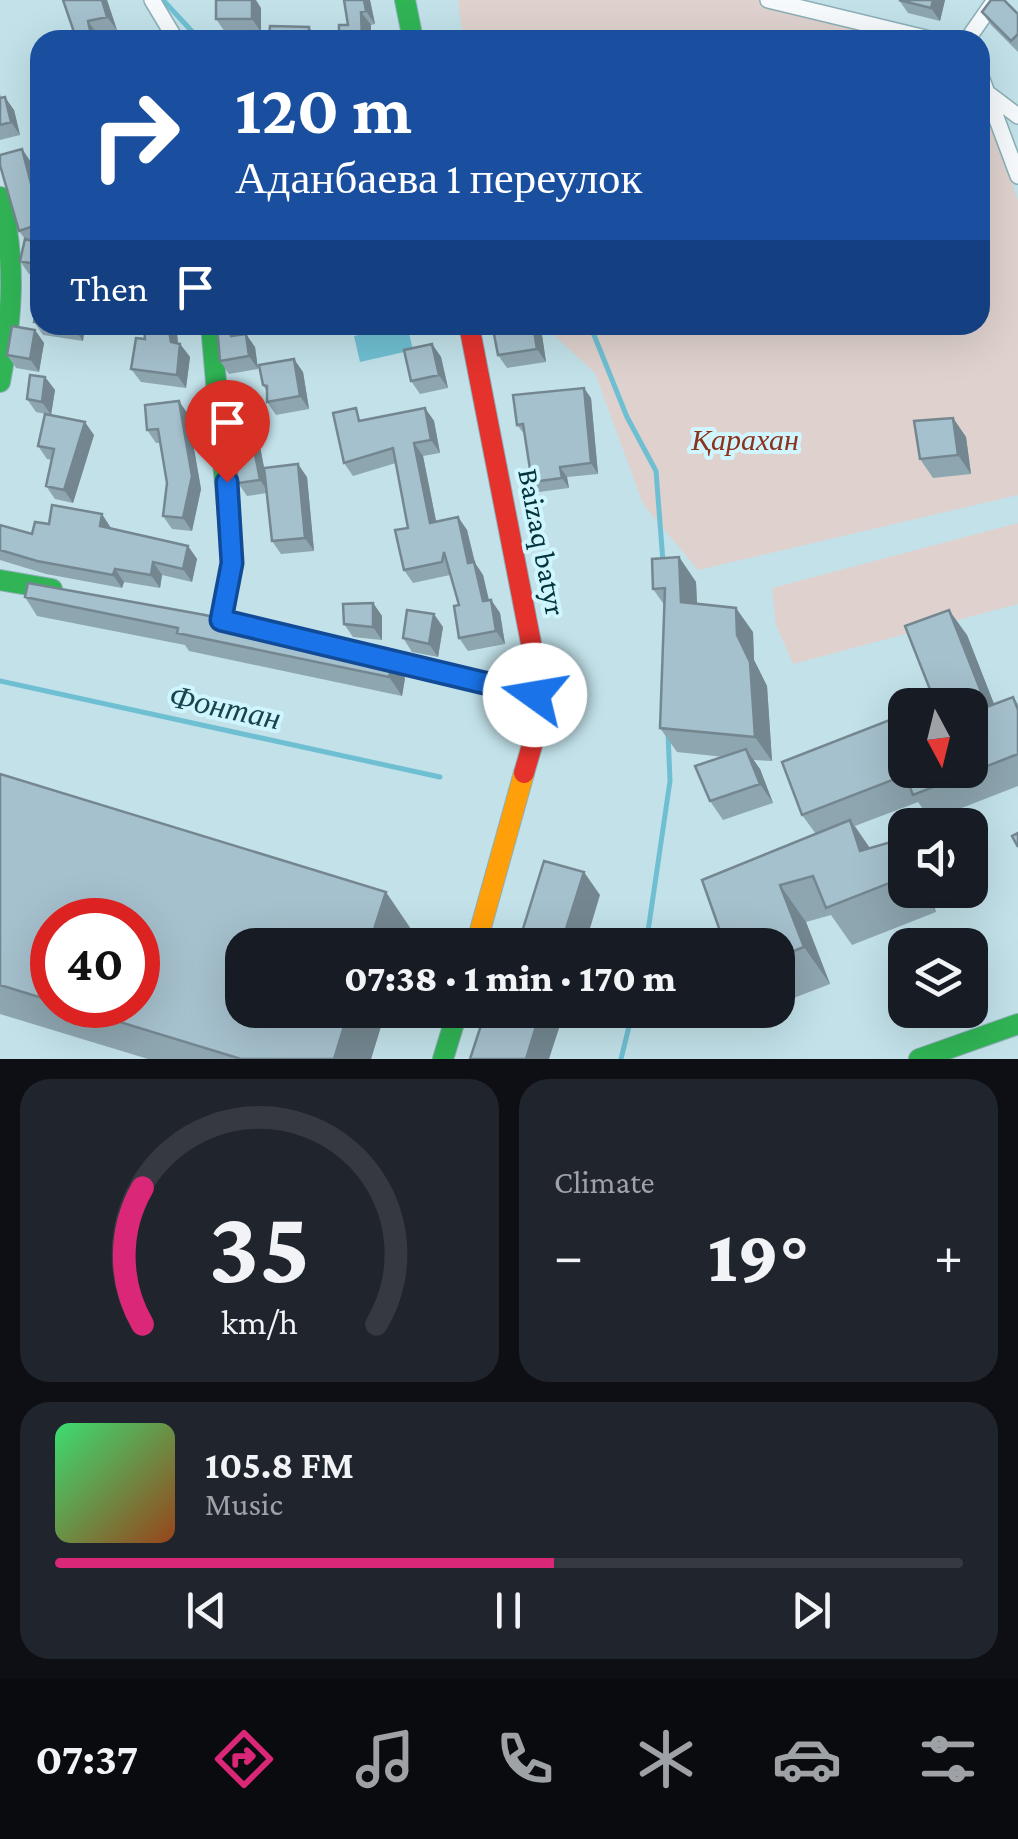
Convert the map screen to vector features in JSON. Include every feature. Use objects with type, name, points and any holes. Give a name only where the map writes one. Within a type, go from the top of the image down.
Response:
[{"type":"street","points":[[152,0],[170,30]]},
{"type":"street","points":[[405,0],[411,30]]},
{"type":"street","points":[[768,0],[892,30]]},
{"type":"street","points":[[974,30],[994,0]]},
{"type":"street","points":[[990,95],[1018,116]]},
{"type":"street","points":[[990,95],[1018,176]]},
{"type":"street","points":[[0,197],[10,228],[16,291],[0,382]]},
{"type":"street","points":[[212,335],[232,563],[221,620]]},
{"type":"street","name":"Baizaq batyr","points":[[471,335],[531,642],[535,695],[531,759],[481,928]]},
{"type":"street","points":[[0,580],[74,593]]},
{"type":"street","points":[[345,651],[535,695]]},
{"type":"street","points":[[919,1059],[1018,1024]]},
{"type":"street","points":[[443,1059],[452,1028]]},
{"type":"green space","points":[[458,0],[781,0],[879,30],[462,30]]},
{"type":"green space","name":"Қарахан","points":[[990,118],[1018,201],[1018,495],[698,570],[643,504],[595,373],[554,335],[990,335]]},
{"type":"green space","points":[[1018,523],[1018,604],[793,664],[776,625],[772,588]]},
{"type":"water","points":[[409,335],[413,350],[360,362],[354,336]]},
{"type":"building","points":[[63,0],[102,0],[107,17],[88,21],[90,30],[73,30]]},
{"type":"building","points":[[216,0],[252,0],[252,19],[216,19]]},
{"type":"building","points":[[344,0],[364,0],[362,30],[339,30],[339,25],[348,25]]},
{"type":"building","points":[[899,0],[933,0],[931,8]]},
{"type":"building","points":[[991,0],[1004,0],[1018,14],[1018,34],[1011,41],[982,12]]},
{"type":"building","points":[[270,26],[309,27],[309,30],[270,30]]},
{"type":"building","points":[[5,97],[11,122],[0,125],[0,98]]},
{"type":"building","points":[[22,149],[30,180],[30,227],[19,231],[0,165],[0,155]]},
{"type":"building","points":[[25,239],[30,240],[30,263],[20,261]]},
{"type":"building","points":[[12,326],[30,329],[30,335],[34,335],[30,359],[7,355]]},
{"type":"building","points":[[145,335],[170,335],[171,342],[180,344],[177,375],[131,369],[136,338],[145,339]]},
{"type":"building","points":[[218,335],[246,335],[249,356],[220,361]]},
{"type":"building","points":[[494,335],[535,335],[537,349],[498,355]]},
{"type":"building","points":[[432,344],[439,375],[411,381],[404,350]]},
{"type":"building","points":[[294,359],[300,396],[267,402],[267,386],[263,385],[259,365]]},
{"type":"building","points":[[30,375],[45,377],[42,402],[27,399]]},
{"type":"building","points":[[584,388],[591,463],[560,467],[562,478],[532,482],[523,424],[517,425],[513,395]]},
{"type":"building","points":[[179,401],[192,476],[183,518],[163,516],[167,483],[158,429],[147,430],[145,405]]},
{"type":"building","points":[[356,408],[359,421],[425,408],[431,440],[414,443],[430,523],[458,517],[468,563],[474,562],[483,601],[491,600],[496,631],[459,638],[454,606],[459,605],[444,552],[442,562],[404,570],[395,530],[408,528],[393,448],[344,463],[333,413]]},
{"type":"building","points":[[45,414],[85,422],[64,490],[46,486],[54,449],[38,446]]},
{"type":"building","points":[[248,418],[260,480],[238,483],[225,422]]},
{"type":"building","points":[[953,418],[958,455],[920,459],[914,421]]},
{"type":"building","points":[[298,464],[305,538],[272,541],[264,468]]},
{"type":"building","points":[[52,505],[102,514],[100,526],[188,546],[183,569],[153,562],[151,575],[115,569],[113,575],[0,550],[0,525],[32,534],[35,522],[49,524]]},
{"type":"building","points":[[679,557],[681,602],[736,608],[737,635],[750,662],[755,737],[660,728],[665,588],[653,589],[652,559]]},
{"type":"building","points":[[28,583],[205,615],[393,660],[389,677],[25,597]]},
{"type":"building","points":[[373,603],[373,627],[344,624],[343,604]]},
{"type":"building","points":[[407,610],[434,614],[429,644],[403,638]]},
{"type":"building","points":[[949,610],[980,688],[929,688],[905,626]]},
{"type":"building","points":[[1013,697],[1018,710],[1018,754],[988,766],[988,707]]},
{"type":"building","points":[[888,721],[888,782],[802,815],[782,762]]},
{"type":"building","points":[[746,749],[760,784],[710,801],[695,766]]},
{"type":"building","points":[[0,774],[386,892],[374,928],[225,928],[225,1028],[343,1028],[334,1059],[241,1059],[139,1028],[160,1028],[160,898],[30,898],[30,994],[0,985]]},
{"type":"building","points":[[910,788],[931,788],[913,795]]},
{"type":"building","points":[[850,820],[860,851],[888,843],[888,884],[826,908],[813,876],[780,885],[804,947],[795,950],[795,928],[719,928],[702,880]]},
{"type":"building","points":[[544,861],[584,872],[566,928],[523,928]]},
{"type":"building","points":[[480,1028],[535,1028],[526,1059],[470,1059]]},
{"type":"waterway","points":[[163,0],[191,30]]},
{"type":"waterway","points":[[594,335],[627,417],[656,471],[663,562]]},
{"type":"waterway","name":"Фонтан","points":[[0,681],[440,777]]},
{"type":"waterway","points":[[648,928],[670,781],[668,733]]},
{"type":"waterway","points":[[621,1059],[629,1028]]},
{"type":"traffic: fast","points":[[405,0],[411,30]]},
{"type":"traffic: fast","points":[[0,197],[11,267],[0,382]]},
{"type":"traffic: fast","points":[[212,335],[232,563],[221,620]]},
{"type":"traffic: fast","points":[[0,580],[52,589]]},
{"type":"traffic: fast","points":[[369,657],[535,695]]},
{"type":"traffic: fast","points":[[919,1059],[1018,1024]]},
{"type":"traffic: fast","points":[[443,1059],[452,1028]]},
{"type":"traffic: slow","points":[[481,928],[524,773]]},
{"type":"traffic: jam","points":[[471,335],[531,643],[535,735],[524,773]]},
{"type":"route","points":[[227,482],[232,563],[221,620],[535,695]]}]
